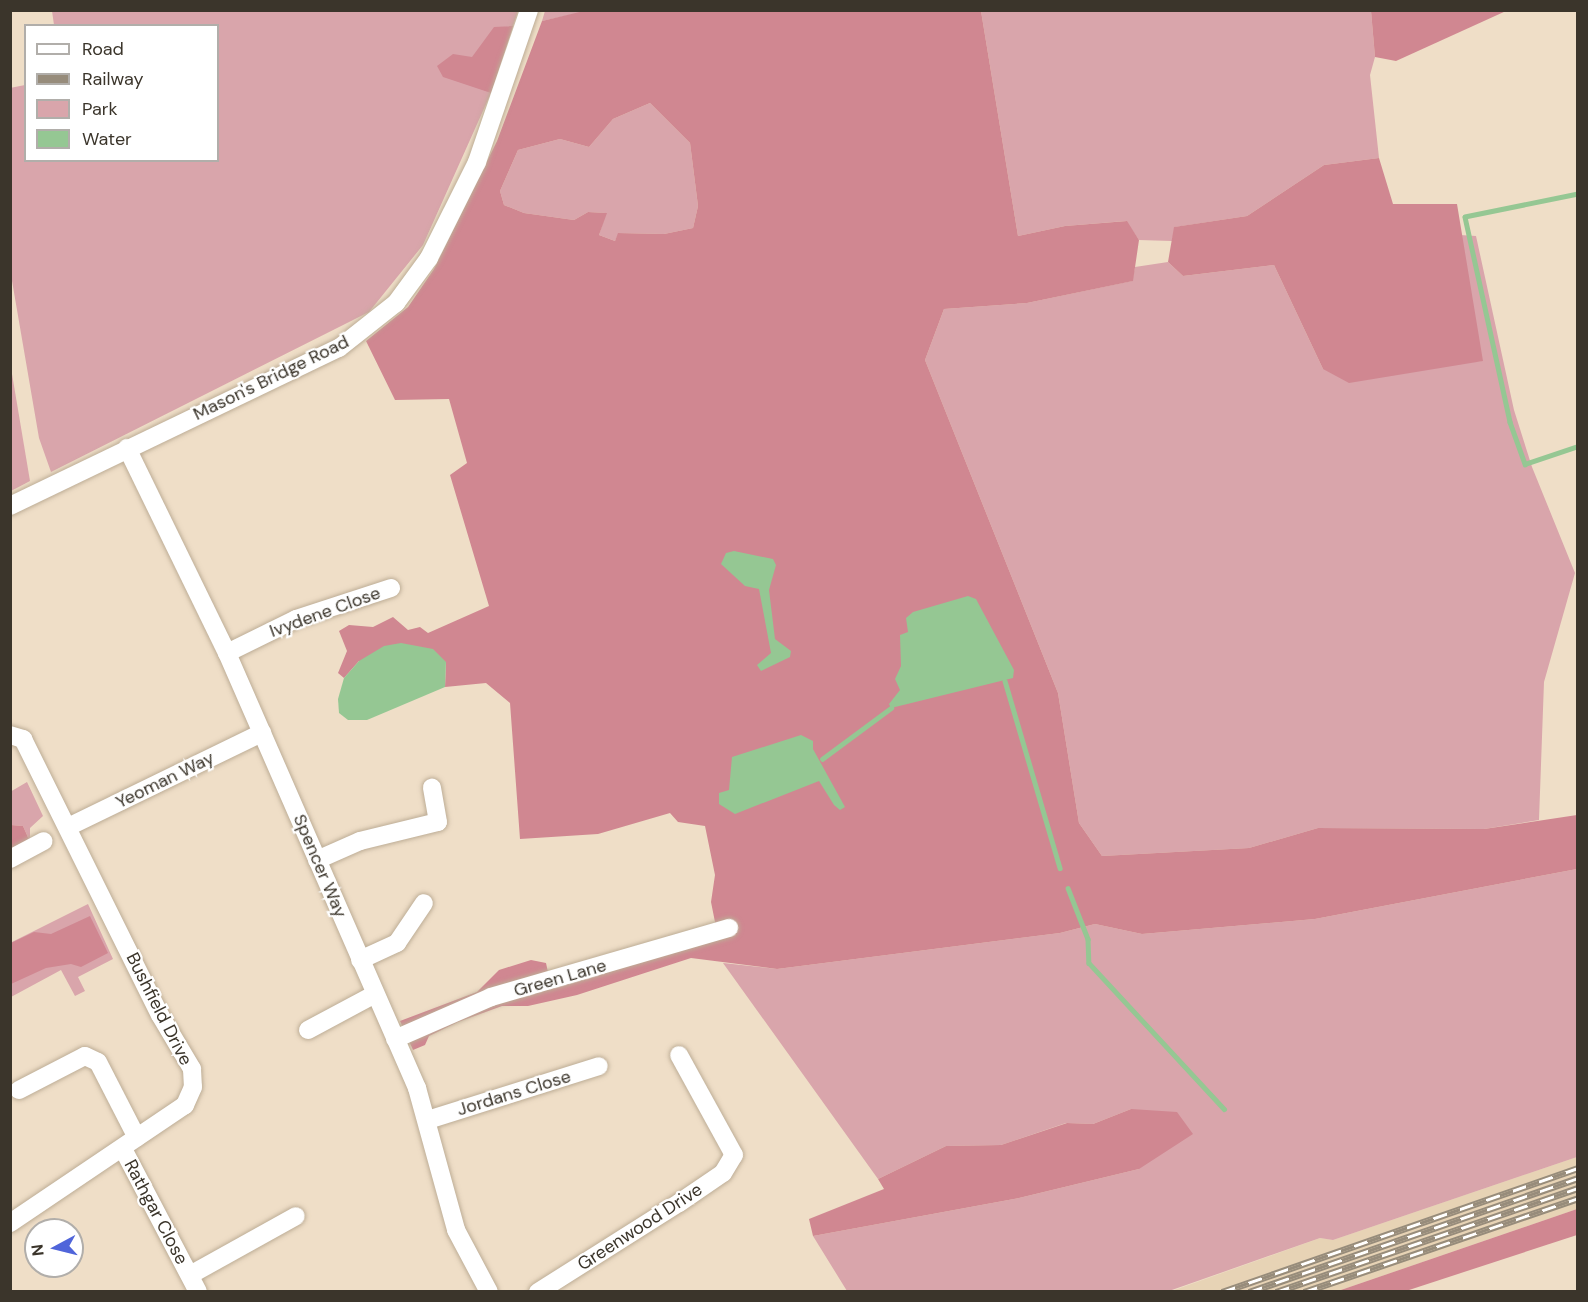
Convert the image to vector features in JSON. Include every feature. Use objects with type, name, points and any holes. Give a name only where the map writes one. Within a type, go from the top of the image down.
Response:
[{"type":"street","name":"Mason's Bridge Road","points":[[10,506],[339,348],[396,303],[429,258],[469,181],[501,100],[529,10]]},
{"type":"street","name":"Spencer Way","points":[[127,448],[227,653],[395,1039],[428,1120],[456,1230],[489,1292]]},
{"type":"street","name":"Ivydene Close","points":[[227,653],[296,620],[391,588]]},
{"type":"street","name":"Yeoman Way","points":[[68,827],[262,733]]},
{"type":"street","name":"Bushfield Drive","points":[[10,735],[23,739],[160,1015],[192,1069],[193,1087],[185,1105],[10,1223]]},
{"type":"street","points":[[317,860],[360,841],[438,822],[432,788]]},
{"type":"street","points":[[10,859],[44,841]]},
{"type":"street","points":[[360,960],[397,943],[424,903]]},
{"type":"street","name":"Green Lane","points":[[395,1039],[492,997],[729,928]]},
{"type":"street","points":[[308,1030],[375,994]]},
{"type":"street","name":"Greenwood Drive","points":[[538,1292],[723,1173],[734,1155],[679,1055]]},
{"type":"street","name":"Rathgar Close","points":[[19,1090],[85,1056],[98,1062],[130,1143],[194,1283],[296,1216]]},
{"type":"street","name":"Jordans Close","points":[[428,1120],[599,1066]]},
{"type":"shaded area","points":[[588,10],[981,11],[1018,236],[1065,226],[1127,221],[1139,240],[1133,281],[1027,303],[944,309],[925,360],[1058,693],[1079,823],[1102,856],[1249,848],[1318,828],[1484,829],[1577,815],[1577,869],[1315,919],[1142,934],[1095,924],[1060,933],[777,969],[691,958],[577,995],[528,1006],[502,1006],[458,1022],[429,1036],[425,1045],[413,1050],[400,1021],[477,992],[499,970],[531,960],[546,963],[551,986],[718,937],[711,902],[715,875],[705,826],[678,822],[670,813],[598,834],[520,839],[510,703],[486,683],[445,687],[446,662],[359,661],[344,678],[338,673],[347,651],[339,631],[349,625],[373,627],[393,617],[408,630],[420,627],[428,633],[489,606],[450,475],[467,463],[449,399],[395,400],[366,341],[408,307],[434,269],[497,141],[542,21]],"holes":[[[650,103],[690,143],[698,206],[693,228],[664,234],[618,233],[615,241],[599,235],[607,213],[588,212],[574,220],[524,213],[504,205],[500,191],[518,150],[560,139],[589,147],[613,119]]]},
{"type":"shaded area","points":[[1371,10],[1506,11],[1396,61],[1375,57]]},
{"type":"shaded area","points":[[513,26],[491,93],[443,77],[437,66],[453,54],[472,57],[494,27]]},
{"type":"shaded area","points":[[1379,158],[1393,204],[1457,204],[1483,361],[1349,383],[1323,369],[1274,265],[1183,276],[1168,262],[1174,227],[1247,216],[1324,165]]},
{"type":"shaded area","points":[[11,825],[23,826],[30,842],[11,852]]},
{"type":"shaded area","points":[[90,916],[108,953],[81,967],[71,964],[46,968],[11,984],[11,943],[34,932],[51,934]]},
{"type":"shaded area","points":[[1131,1109],[1177,1112],[1193,1134],[1139,1169],[1019,1198],[813,1236],[809,1219],[884,1189],[878,1179],[946,1146],[1001,1145],[1067,1123],[1093,1124]]},
{"type":"shaded area","points":[[1577,1157],[1577,1209],[1338,1291],[1169,1292],[1320,1238],[1333,1240]]},
{"type":"shaded area","points":[[1577,1209],[1577,1235],[1406,1291],[1338,1291]]},
{"type":"green space","points":[[545,10],[588,11],[542,21]]},
{"type":"green space","points":[[52,11],[518,11],[491,93],[423,245],[369,312],[51,472],[39,438],[11,275],[10,88],[24,85],[24,162],[219,162],[219,24],[54,24]]},
{"type":"green space","points":[[981,11],[1371,11],[1375,57],[1370,75],[1379,158],[1324,165],[1247,216],[1175,227],[1172,241],[1139,240],[1126,221],[1065,226],[1018,236]]},
{"type":"green space","points":[[650,103],[690,143],[698,206],[693,228],[664,234],[619,233],[615,241],[599,235],[606,213],[588,212],[574,220],[524,213],[504,205],[500,191],[518,150],[560,139],[589,147],[613,119]]},
{"type":"green space","points":[[1460,235],[1476,236],[1514,410],[1532,467],[1575,573],[1544,682],[1539,820],[1484,829],[1318,828],[1249,848],[1102,856],[1079,823],[1058,693],[925,360],[944,309],[1027,303],[1132,281],[1135,267],[1168,262],[1183,276],[1274,265],[1323,369],[1482,361]]},
{"type":"green space","points":[[10,362],[30,481],[11,491],[10,491]]},
{"type":"green space","points":[[27,782],[43,816],[30,828],[30,842],[23,826],[11,825],[10,792]]},
{"type":"green space","points":[[1577,869],[1577,1157],[1333,1240],[1320,1238],[1169,1291],[847,1291],[813,1236],[1019,1198],[1139,1169],[1131,1109],[1093,1124],[1066,1123],[1001,1145],[946,1146],[878,1179],[723,963],[777,969],[1060,933],[1095,924],[1142,934],[1315,919]]},
{"type":"green space","points":[[88,904],[113,959],[78,977],[85,991],[75,996],[61,970],[11,997],[10,943]]},
{"type":"water","points":[[734,551],[773,559],[776,565],[769,590],[775,639],[791,651],[790,657],[761,671],[757,665],[771,653],[759,589],[745,586],[721,564],[726,553]]},
{"type":"water","points":[[968,596],[976,599],[1014,670],[1013,678],[891,708],[889,704],[900,690],[895,679],[901,666],[900,635],[908,632],[906,618],[913,612]]},
{"type":"water","points":[[401,643],[433,649],[446,662],[445,687],[367,720],[348,720],[339,713],[338,699],[344,678],[359,661],[384,646]]},
{"type":"water","points":[[801,735],[813,741],[813,749],[845,807],[840,810],[834,805],[819,781],[735,814],[719,804],[719,793],[729,790],[732,757]]},
{"type":"waterway","points":[[1578,194],[1465,217],[1510,422],[1525,464],[1578,446]]},
{"type":"waterway","points":[[1005,681],[1060,868]]},
{"type":"waterway","points":[[822,759],[891,708]]},
{"type":"waterway","points":[[1068,888],[1088,939],[1089,963],[1224,1109]]},
{"type":"railway","points":[[1222,1292],[1578,1168]]},
{"type":"railway","points":[[1249,1292],[1578,1178]]},
{"type":"railway","points":[[1276,1292],[1578,1188]]},
{"type":"railway","points":[[1304,1292],[1578,1198]]}]
